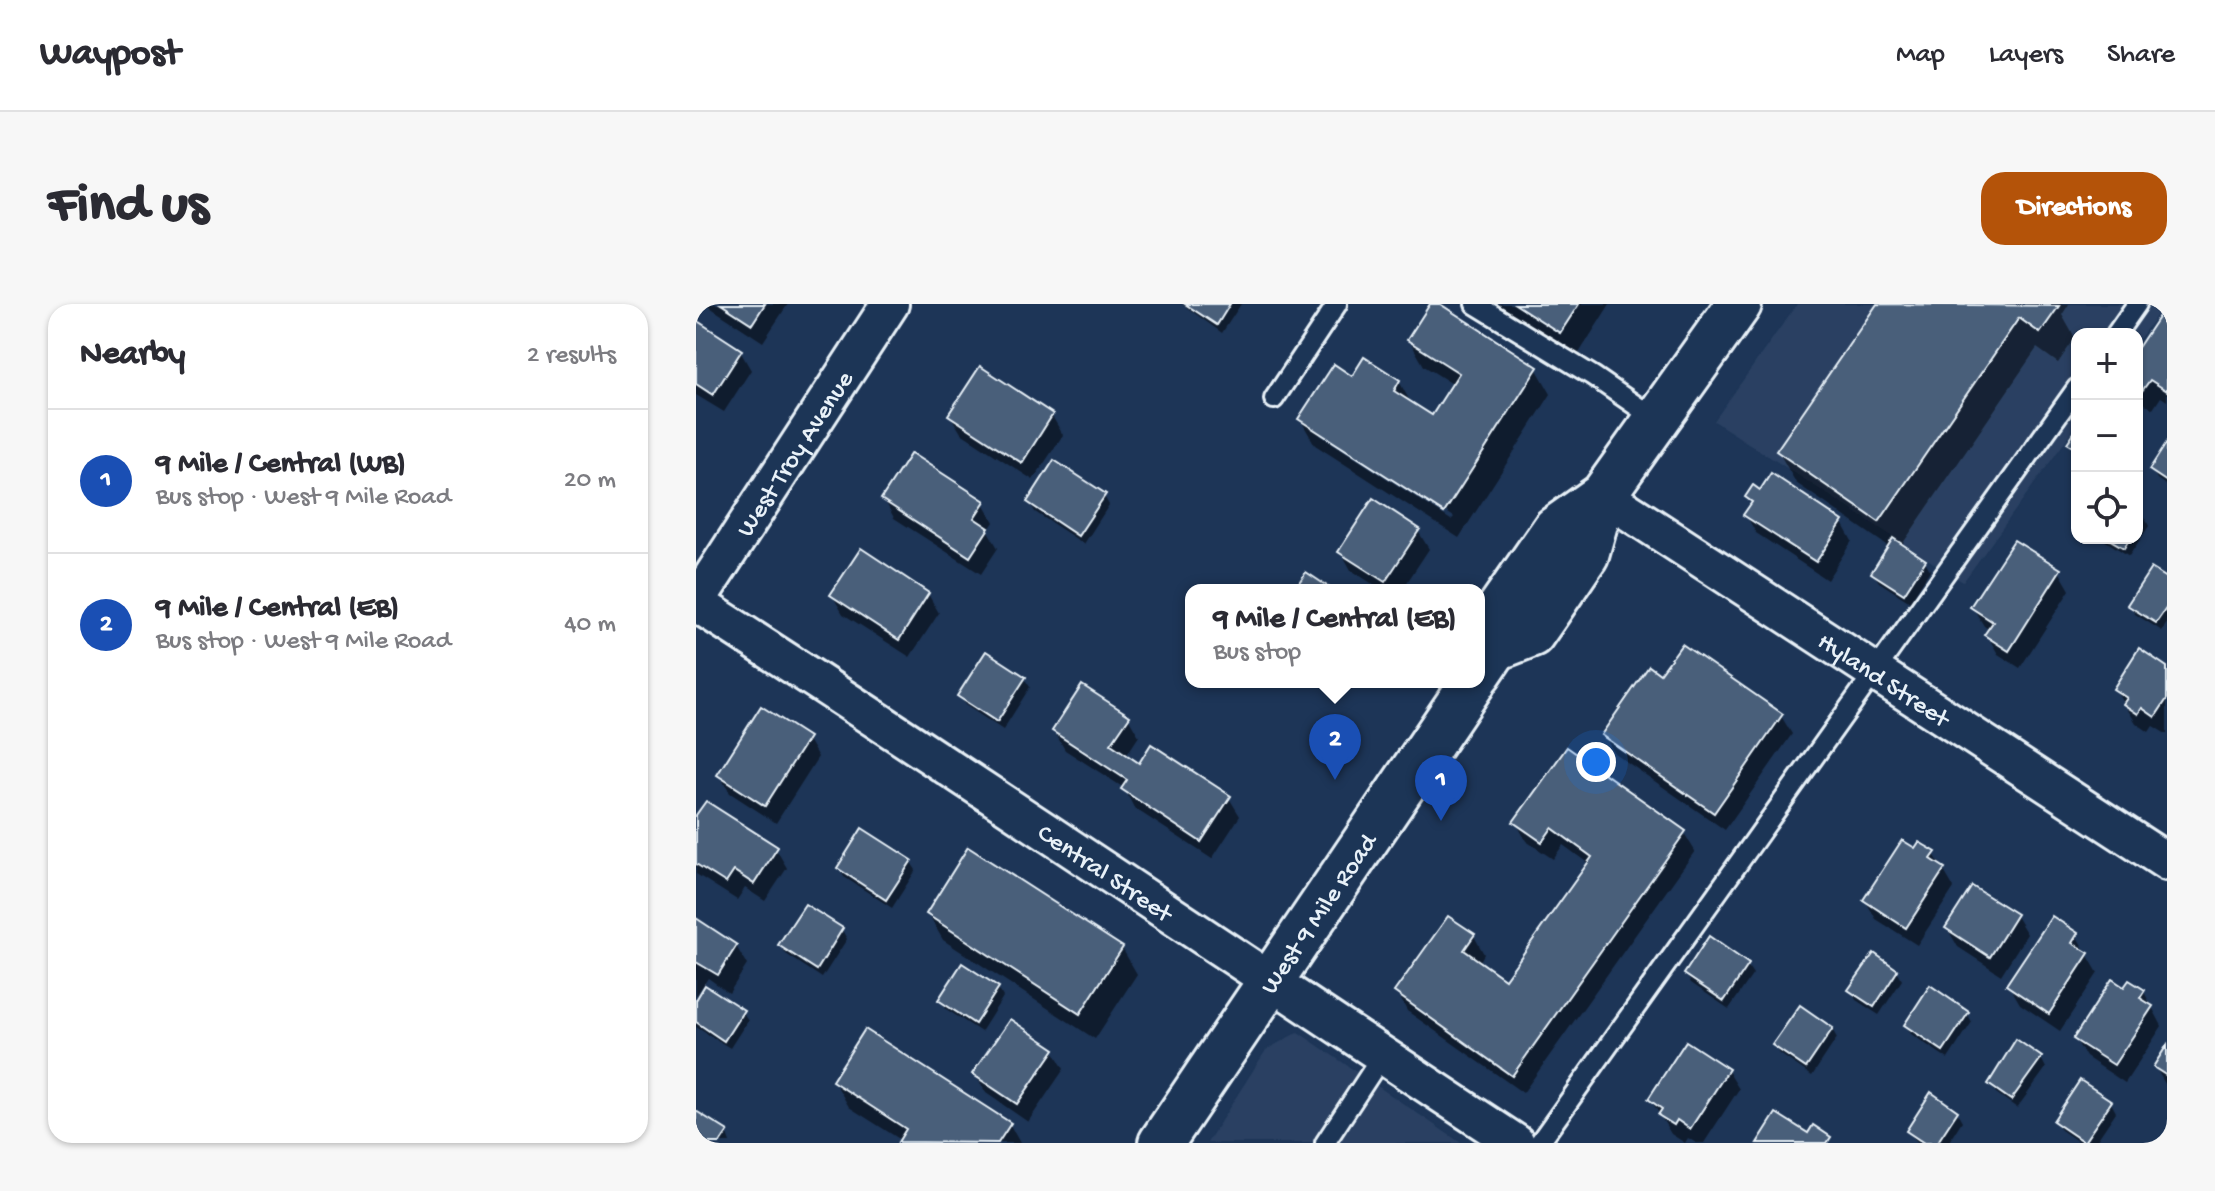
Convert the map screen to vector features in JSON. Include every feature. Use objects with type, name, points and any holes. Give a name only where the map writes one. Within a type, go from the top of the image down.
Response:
[{"type":"main road","name":"West 9 Mile Road","points":[[1485,667],[1532,634],[1540,623],[1586,555],[1603,495],[1739,304]]},
{"type":"main road","name":"West 9 Mile Road","points":[[1161,1143],[1469,688]]},
{"type":"street","name":"West Troy Avenue","points":[[696,602],[890,304]]},
{"type":"street","name":"Hyland Street","points":[[1603,495],[2167,862]]},
{"type":"street","name":"Central Street","points":[[696,602],[1516,1143]]},
{"type":"lane","points":[[1274,399],[1337,304]]},
{"type":"lane","points":[[1475,304],[1593,376],[1657,420]]},
{"type":"lane","points":[[2120,328],[2137,304]]},
{"type":"lane","points":[[1539,1143],[2071,396]]},
{"type":"lane","points":[[1325,1143],[1382,1056]]},
{"type":"shaded area","points":[[1797,304],[2165,304],[2143,334],[2143,328],[2071,328],[2071,433],[1963,582],[1714,421]]},
{"type":"shaded area","points":[[1298,1032],[1461,1143],[1207,1143],[1266,1050]]},
{"type":"building","points":[[721,304],[765,304],[752,324]]},
{"type":"building","points":[[1185,304],[1230,304],[1217,325]]},
{"type":"building","points":[[1430,304],[1440,304],[1538,367],[1444,513],[1298,419],[1334,364],[1352,376],[1364,357],[1400,380],[1394,391],[1432,415],[1459,373],[1407,340]]},
{"type":"building","points":[[1515,304],[1579,304],[1560,333]]},
{"type":"building","points":[[1877,304],[2059,306],[2040,333],[2019,318],[1879,522],[1776,451]]},
{"type":"building","points":[[2167,304],[2167,391],[2150,380],[2143,390],[2143,340]]},
{"type":"building","points":[[696,320],[742,350],[713,395],[696,384]]},
{"type":"building","points":[[980,366],[1053,414],[1022,463],[948,415]]},
{"type":"building","points":[[2167,442],[2167,482],[2149,470]]},
{"type":"building","points":[[911,453],[985,501],[974,518],[989,528],[970,557],[881,499]]},
{"type":"building","points":[[1054,460],[1106,494],[1078,536],[1027,502]]},
{"type":"building","points":[[1771,473],[1843,521],[1816,562],[1743,515],[1752,502],[1745,497],[1753,485],[1760,490]]},
{"type":"building","points":[[1373,498],[1420,529],[1385,582],[1338,552]]},
{"type":"building","points":[[1893,538],[1926,560],[1904,594],[1871,573]]},
{"type":"building","points":[[2014,540],[2061,569],[2009,651],[1984,635],[1993,622],[1970,607]]},
{"type":"building","points":[[861,548],[929,593],[899,640],[830,595]]},
{"type":"building","points":[[2151,568],[2167,578],[2167,607],[2156,623],[2127,605]]},
{"type":"building","points":[[1306,572],[1324,584],[1298,584]]},
{"type":"building","points":[[1682,644],[1783,714],[1714,813],[1601,735],[1649,666],[1660,674]]},
{"type":"building","points":[[2139,648],[2167,667],[2167,699],[2155,717],[2142,708],[2138,714],[2123,704],[2127,698],[2113,689]]},
{"type":"building","points":[[986,651],[1026,677],[997,722],[957,696]]},
{"type":"building","points":[[1082,685],[1130,716],[1111,744],[1139,763],[1151,744],[1231,796],[1201,842],[1121,789],[1127,780],[1052,731]]},
{"type":"building","points":[[761,706],[809,737],[765,806],[717,775]]},
{"type":"building","points":[[1567,747],[1686,831],[1512,1076],[1394,992],[1448,916],[1475,934],[1464,950],[1505,979],[1592,857],[1552,828],[1542,842],[1513,822]]},
{"type":"building","points":[[706,801],[778,847],[754,884],[734,871],[726,883],[696,864],[696,815]]},
{"type":"building","points":[[862,828],[912,860],[886,900],[837,868]]},
{"type":"building","points":[[1902,840],[1915,848],[1919,842],[1936,852],[1931,859],[1945,868],[1906,928],[1863,900]]},
{"type":"building","points":[[968,847],[1123,947],[1080,1014],[926,914]]},
{"type":"building","points":[[1972,886],[2017,914],[1990,957],[1945,928]]},
{"type":"building","points":[[805,904],[843,928],[817,970],[778,945]]},
{"type":"building","points":[[2052,916],[2078,933],[2072,943],[2089,953],[2049,1014],[2006,985]]},
{"type":"building","points":[[696,918],[737,945],[718,975],[696,962]]},
{"type":"building","points":[[1709,936],[1749,964],[1724,1001],[1684,974]]},
{"type":"building","points":[[1874,953],[1898,970],[1874,1007],[1848,990]]},
{"type":"building","points":[[962,963],[999,987],[975,1024],[938,1000]]},
{"type":"building","points":[[2112,979],[2124,987],[2129,980],[2145,990],[2140,998],[2153,1006],[2114,1065],[2073,1039]]},
{"type":"building","points":[[705,985],[744,1010],[724,1041],[696,1022],[696,1000]]},
{"type":"building","points":[[1930,985],[1969,1012],[1943,1051],[1904,1025]]},
{"type":"building","points":[[1800,1005],[1833,1028],[1806,1068],[1772,1045]]},
{"type":"building","points":[[1010,1019],[1055,1049],[1017,1104],[972,1074]]},
{"type":"building","points":[[865,1029],[1011,1123],[998,1143],[898,1142],[906,1129],[832,1081]]},
{"type":"building","points":[[2016,1039],[2042,1057],[2011,1100],[1988,1084]]},
{"type":"building","points":[[1686,1041],[1729,1069],[1690,1129],[1677,1120],[1674,1125],[1658,1115],[1662,1109],[1648,1099]]},
{"type":"building","points":[[2167,1045],[2167,1076],[2153,1067]]},
{"type":"building","points":[[2080,1080],[2112,1101],[2084,1142],[2053,1121]]},
{"type":"building","points":[[1931,1092],[1958,1111],[1937,1143],[1924,1143],[1906,1131]]},
{"type":"building","points":[[696,1111],[728,1131],[720,1143],[696,1143]]},
{"type":"building","points":[[1776,1113],[1808,1133],[1813,1125],[1831,1137],[1827,1143],[1757,1143]]},
{"type":"place","name":"9 Mile / Central (EB)","points":[[1335,780]]},
{"type":"place","name":"9 Mile / Central (WB)","points":[[1441,821]]}]
